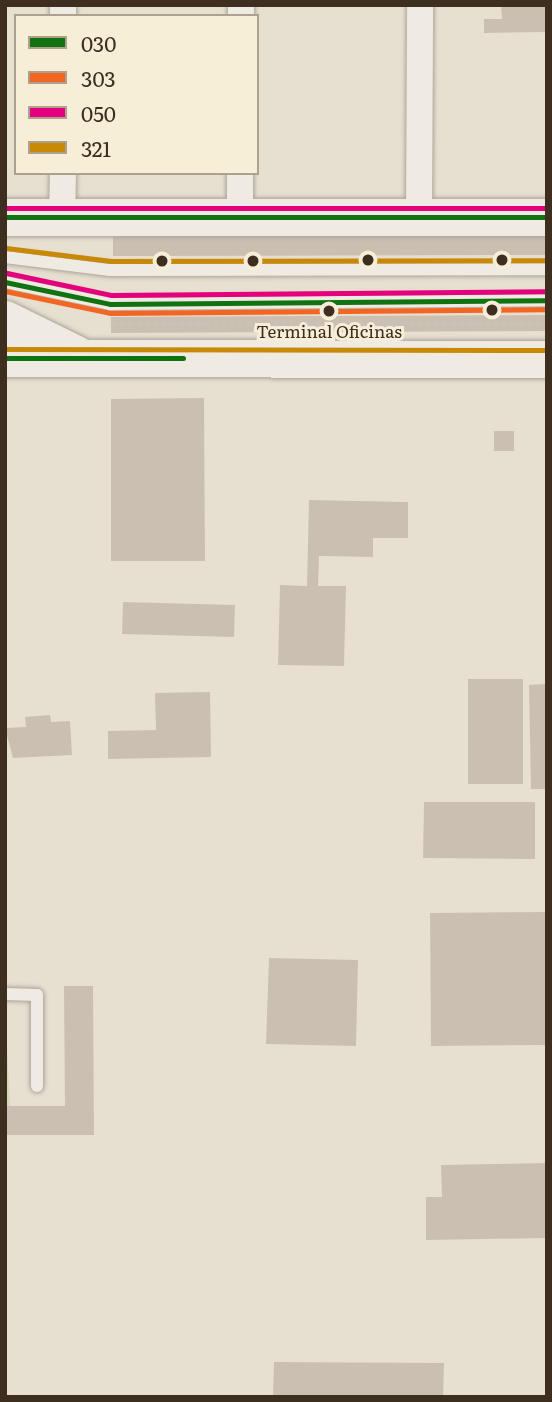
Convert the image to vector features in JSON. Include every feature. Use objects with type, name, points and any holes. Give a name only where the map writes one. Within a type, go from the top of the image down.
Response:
[{"type":"street","points":[[419,217],[420,5]]},
{"type":"street","points":[[62,175],[62,217]]},
{"type":"street","points":[[240,175],[240,217]]},
{"type":"street","points":[[5,217],[547,217]]},
{"type":"street","points":[[5,319],[82,357]]},
{"type":"street","points":[[5,358],[547,359]]},
{"type":"lane","points":[[5,257],[110,270],[547,269]]},
{"type":"lane","points":[[5,282],[110,304],[547,300]]},
{"type":"lane","points":[[5,994],[37,995],[37,1086]]},
{"type":"path","points":[[111,324],[547,323]]},
{"type":"green space","points":[[5,1004],[10,1106],[5,1106]]},
{"type":"building","points":[[501,5],[547,5],[547,32],[484,33],[484,19],[502,19]]},
{"type":"building","points":[[547,234],[547,255],[113,256],[113,236]]},
{"type":"building","name":"Terminal Oficinas","points":[[547,315],[547,331],[111,333],[111,317]]},
{"type":"building","points":[[204,398],[205,561],[111,561],[111,399]]},
{"type":"building","points":[[494,431],[514,431],[514,451],[494,451]]},
{"type":"building","points":[[309,500],[408,502],[408,538],[373,538],[373,557],[319,556],[318,586],[346,586],[344,666],[278,665],[280,585],[307,586]]},
{"type":"building","points":[[123,602],[235,605],[234,637],[122,634]]},
{"type":"building","points":[[468,679],[523,679],[523,784],[468,784]]},
{"type":"building","points":[[547,684],[547,789],[531,789],[529,685]]},
{"type":"building","points":[[210,692],[211,757],[108,759],[108,731],[156,730],[155,693]]},
{"type":"building","points":[[50,715],[51,722],[70,721],[72,755],[13,758],[5,728],[26,727],[25,717]]},
{"type":"building","points":[[424,802],[535,802],[535,859],[423,858]]},
{"type":"building","points":[[547,912],[547,1045],[431,1046],[430,913]]},
{"type":"building","points":[[269,958],[358,960],[356,1046],[266,1044]]},
{"type":"building","points":[[64,986],[93,986],[94,1135],[5,1135],[5,1106],[65,1106]]},
{"type":"building","points":[[547,1163],[547,1238],[426,1240],[426,1197],[442,1197],[441,1165]]},
{"type":"building","points":[[274,1362],[444,1363],[443,1397],[273,1397]]},
{"type":"transit line","name":"050","points":[[5,208],[547,208]]},
{"type":"transit line","name":"030","points":[[5,217],[547,217]]},
{"type":"transit line","name":"321","points":[[6,248],[111,261],[547,260]]},
{"type":"transit line","name":"050","points":[[7,273],[111,295],[547,291]]},
{"type":"transit line","name":"030","points":[[5,282],[110,304],[547,300]]},
{"type":"transit line","name":"303","points":[[5,291],[110,313],[547,309]]},
{"type":"transit line","name":"321","points":[[5,349],[547,350]]},
{"type":"transit line","name":"030","points":[[5,358],[183,358]]},
{"type":"place","name":"Terminal Oficinas","points":[[329,311]]}]
